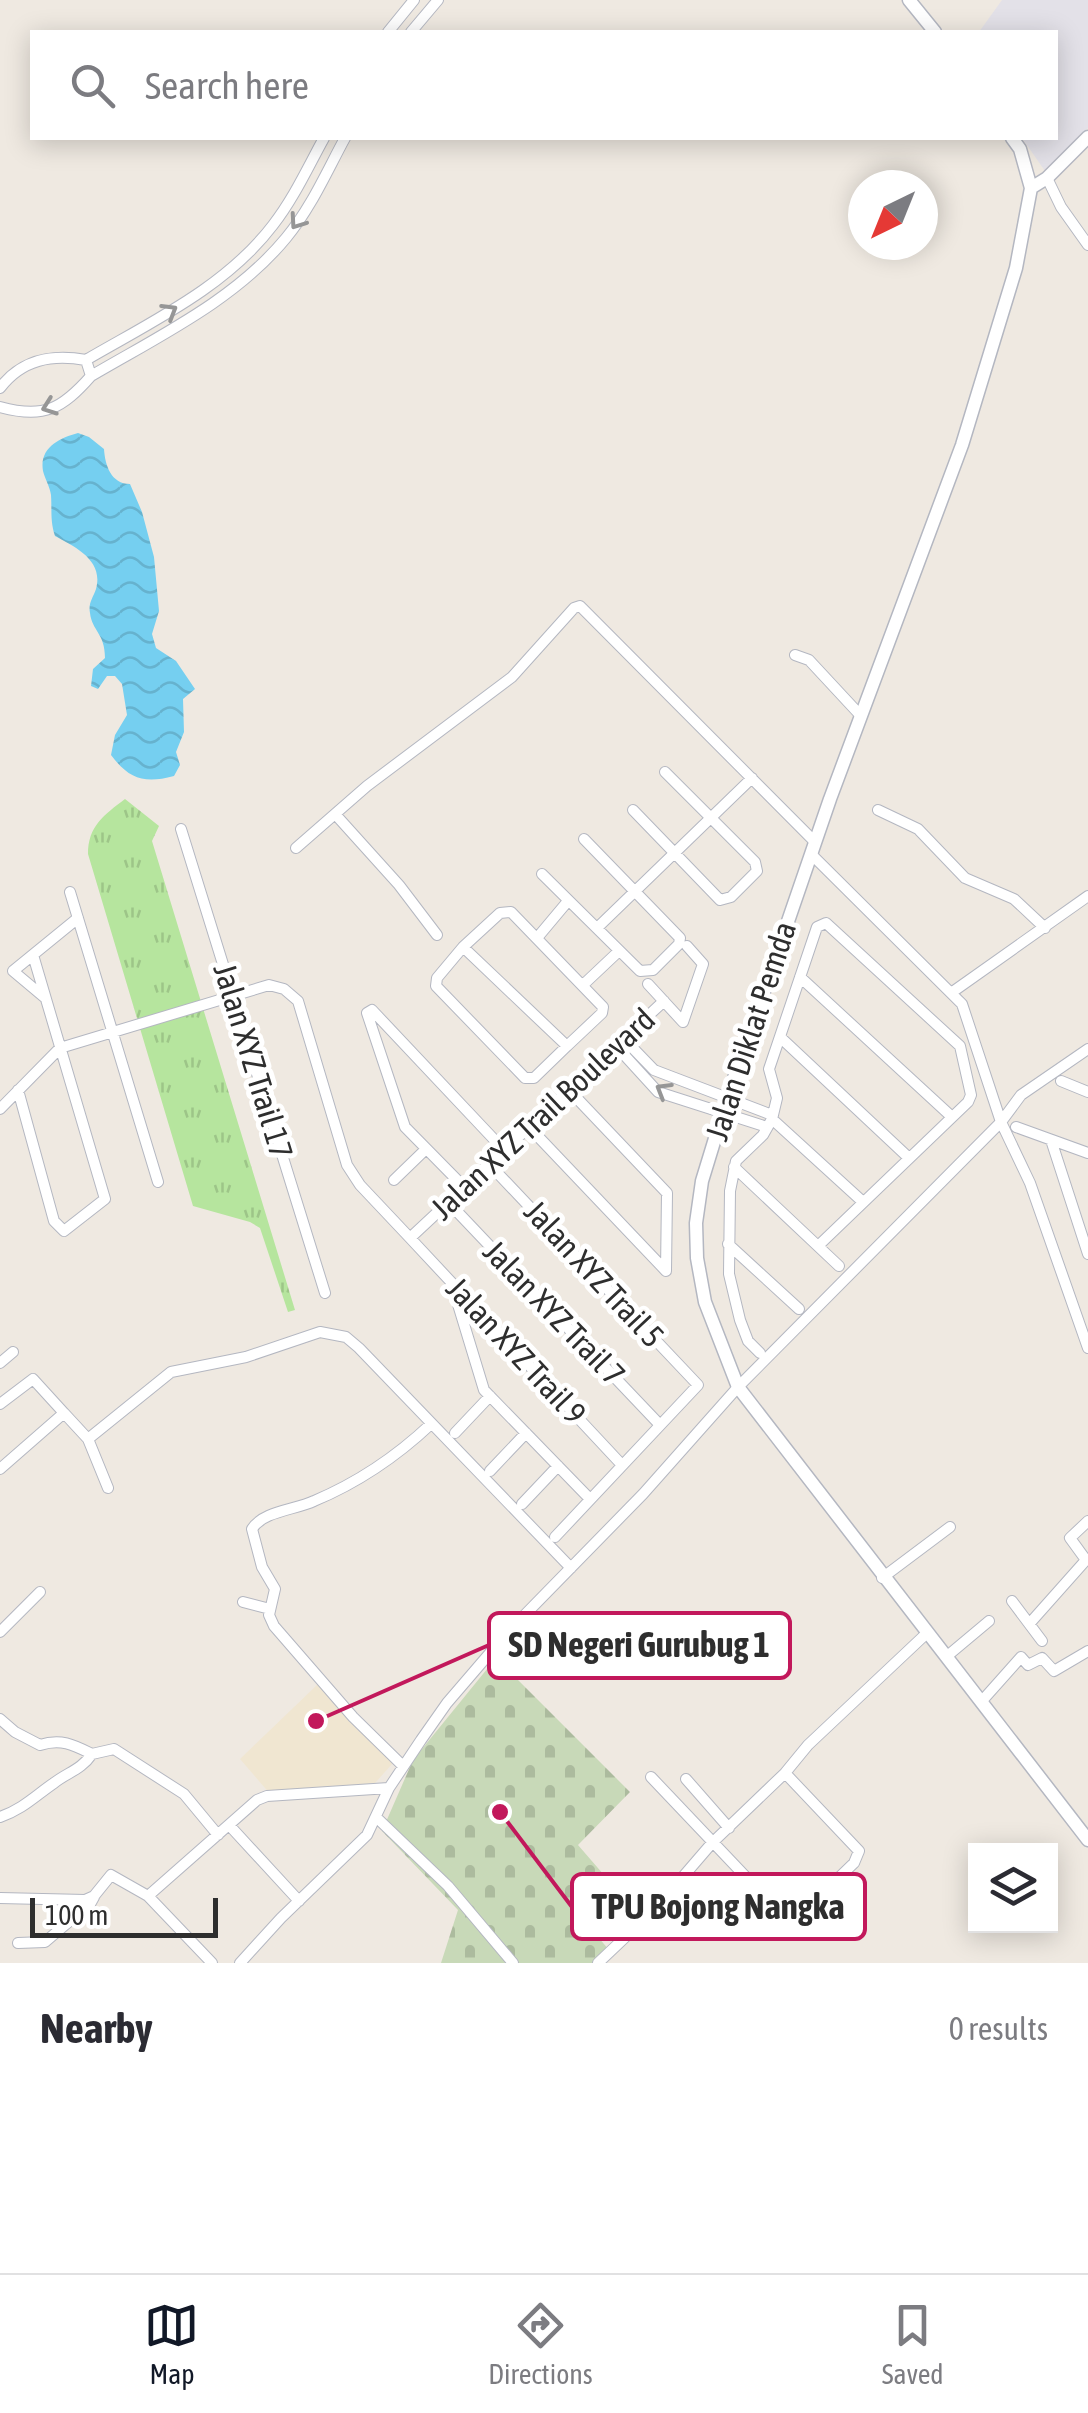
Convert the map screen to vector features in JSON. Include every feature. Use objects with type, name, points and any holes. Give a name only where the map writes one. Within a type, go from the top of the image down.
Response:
[{"type":"street","points":[[390,30],[414,0]]},
{"type":"street","points":[[414,30],[438,0]]},
{"type":"street","points":[[909,0],[933,30]]},
{"type":"street","points":[[1013,140],[1020,149],[1031,188],[1047,178],[1088,137]]},
{"type":"street","points":[[0,388],[19,368],[34,361],[65,356],[86,360],[194,297],[238,263],[272,227],[295,194],[323,140]]},
{"type":"street","points":[[0,407],[30,414],[46,412],[72,398],[91,376],[203,310],[247,277],[286,238],[310,204],[344,140]]},
{"type":"street","points":[[1047,178],[1061,207],[1088,245]]},
{"type":"street","name":"Jalan Diklat Pemda","points":[[1031,188],[1016,268],[962,444],[813,848],[722,1115],[702,1182],[696,1223],[697,1258],[705,1302],[738,1388],[1088,1840]]},
{"type":"street","points":[[86,360],[91,376]]},
{"type":"street","points":[[296,848],[512,677],[577,606],[584,607],[962,1004],[1002,1122],[1030,1182],[1088,1348]]},
{"type":"street","points":[[795,655],[809,660],[861,716]]},
{"type":"street","points":[[633,810],[720,900],[731,897],[756,872],[757,865],[665,772]]},
{"type":"street","points":[[597,928],[750,780]]},
{"type":"street","points":[[878,810],[918,830],[965,878],[1014,899],[1046,928]]},
{"type":"street","points":[[335,814],[437,935]]},
{"type":"street","name":"Jalan XYZ Trail 17","points":[[181,829],[325,1293]]},
{"type":"street","points":[[542,874],[640,971],[649,972],[680,941],[584,839]]},
{"type":"street","points":[[70,892],[158,1182]]},
{"type":"street","points":[[951,993],[1088,896]]},
{"type":"street","points":[[537,938],[568,902]]},
{"type":"street","points":[[506,911],[515,914],[537,938],[584,984],[603,1010],[534,1078],[525,1078],[436,986],[437,978],[463,947],[506,911]]},
{"type":"street","points":[[45,998],[13,971],[78,918]]},
{"type":"street","points":[[760,1353],[748,1341],[729,1274],[730,1191],[736,1161],[770,1120],[777,1098],[769,1070],[816,928],[826,923],[960,1046],[970,1087],[968,1102],[818,1246]]},
{"type":"street","points":[[648,984],[683,1022],[703,964],[687,946]]},
{"type":"street","points":[[463,947],[567,1046]]},
{"type":"street","points":[[584,984],[619,951]]},
{"type":"street","points":[[18,1090],[54,1221],[64,1231],[104,1198],[33,955]]},
{"type":"street","points":[[800,976],[952,1116]]},
{"type":"street","name":"Jalan XYZ Trail Boulevard","points":[[60,1048],[269,986],[284,989],[298,1001],[347,1165],[360,1185],[410,1238],[664,1002]]},
{"type":"street","points":[[464,1187],[405,1126],[366,1013],[372,1010],[504,1150]]},
{"type":"street","points":[[780,1037],[909,1158]]},
{"type":"street","points":[[620,1043],[654,1070],[728,1096],[770,1120],[863,1202]]},
{"type":"street","points":[[620,1043],[658,1092],[722,1115],[770,1120]]},
{"type":"street","points":[[0,1109],[60,1048]]},
{"type":"street","points":[[240,1963],[367,1835],[389,1788],[447,1702],[508,1632],[644,1494],[738,1388],[1002,1122],[1020,1095],[1088,1049]]},
{"type":"street","points":[[1060,1081],[1088,1092]]},
{"type":"street","points":[[530,1127],[666,1272],[667,1192],[569,1090]]},
{"type":"street","points":[[1016,1126],[1088,1154]]},
{"type":"street","points":[[1051,1140],[1088,1254]]},
{"type":"street","points":[[394,1180],[426,1148]]},
{"type":"street","name":"Jalan XYZ Trail 5","points":[[489,1164],[698,1385],[660,1425]]},
{"type":"street","points":[[734,1167],[839,1266]]},
{"type":"street","name":"Jalan XYZ Trail 7","points":[[448,1202],[660,1425]]},
{"type":"street","name":"Jalan XYZ Trail 9","points":[[410,1238],[622,1465]]},
{"type":"street","points":[[727,1243],[799,1309]]},
{"type":"street","points":[[451,1282],[484,1390],[590,1500]]},
{"type":"street","points":[[88,1439],[171,1372],[246,1356],[320,1332],[346,1337],[572,1568]]},
{"type":"street","points":[[0,1364],[14,1352]]},
{"type":"street","points":[[0,1404],[33,1379],[88,1439],[108,1488]]},
{"type":"street","points":[[455,1432],[490,1396]]},
{"type":"street","points":[[0,1469],[64,1413]]},
{"type":"street","points":[[403,1766],[353,1717],[274,1626],[270,1609],[275,1589],[262,1567],[252,1529],[257,1522],[361,1478],[410,1444],[431,1424]]},
{"type":"street","points":[[555,1537],[660,1425]]},
{"type":"street","points":[[490,1471],[526,1434]]},
{"type":"street","points":[[522,1504],[558,1466]]},
{"type":"street","points":[[1030,1623],[1086,1560],[1070,1538],[1088,1521]]},
{"type":"street","points":[[882,1578],[950,1528]]},
{"type":"street","points":[[0,1632],[40,1592]]},
{"type":"street","points":[[1012,1600],[1042,1641]]},
{"type":"street","points":[[243,1602],[270,1609]]},
{"type":"street","points":[[946,1657],[989,1621]]},
{"type":"street","points":[[598,1963],[656,1908],[712,1843],[786,1772],[808,1744],[927,1633]]},
{"type":"street","points":[[980,1702],[1021,1657],[1028,1664],[1042,1658],[1054,1672],[1088,1651]]},
{"type":"street","points":[[0,1719],[15,1732],[40,1744],[72,1743],[92,1754]]},
{"type":"street","points":[[0,1817],[41,1796],[54,1782],[76,1772],[92,1754],[114,1749],[168,1781],[202,1812],[218,1834]]},
{"type":"street","points":[[652,1778],[783,1916],[796,1919],[854,1863],[859,1851],[786,1772]]},
{"type":"street","points":[[686,1779],[729,1828]]},
{"type":"street","points":[[148,1896],[258,1800],[267,1796],[389,1788]]},
{"type":"street","points":[[377,1818],[448,1886],[510,1962]]},
{"type":"street","points":[[229,1825],[299,1900]]},
{"type":"street","points":[[18,1942],[45,1942],[89,1906],[108,1876],[114,1875],[148,1896],[212,1963]]},
{"type":"street","points":[[0,1898],[85,1900],[94,1896]]},
{"type":"street","points":[[63,1900],[72,1919]]},
{"type":"shaded area","points":[[1002,0],[1088,0],[1088,128],[1045,171],[1023,140],[1058,140],[1058,30],[980,30]]},
{"type":"shaded area","points":[[318,1684],[393,1763],[375,1783],[271,1795],[240,1759]]},
{"type":"green space","points":[[125,799],[159,826],[152,841],[295,1310],[288,1312],[260,1228],[193,1206],[88,854],[94,829]]},
{"type":"green space","points":[[496,1658],[630,1792],[578,1845],[604,1875],[573,1908],[610,1951],[596,1963],[441,1963],[458,1910],[382,1831],[413,1760]]},
{"type":"water","points":[[78,433],[104,449],[114,477],[130,484],[154,557],[159,611],[152,634],[156,648],[176,661],[195,689],[183,699],[184,732],[176,752],[180,765],[174,776],[138,778],[118,763],[111,755],[115,735],[127,715],[122,684],[115,676],[107,676],[98,689],[91,686],[93,669],[105,658],[90,609],[96,570],[86,556],[55,536],[51,495],[43,471],[47,450]]},
{"type":"place","name":"SD Negeri Gurubug 1","points":[[316,1721]]},
{"type":"place","name":"TPU Bojong Nangka","points":[[500,1812]]}]
